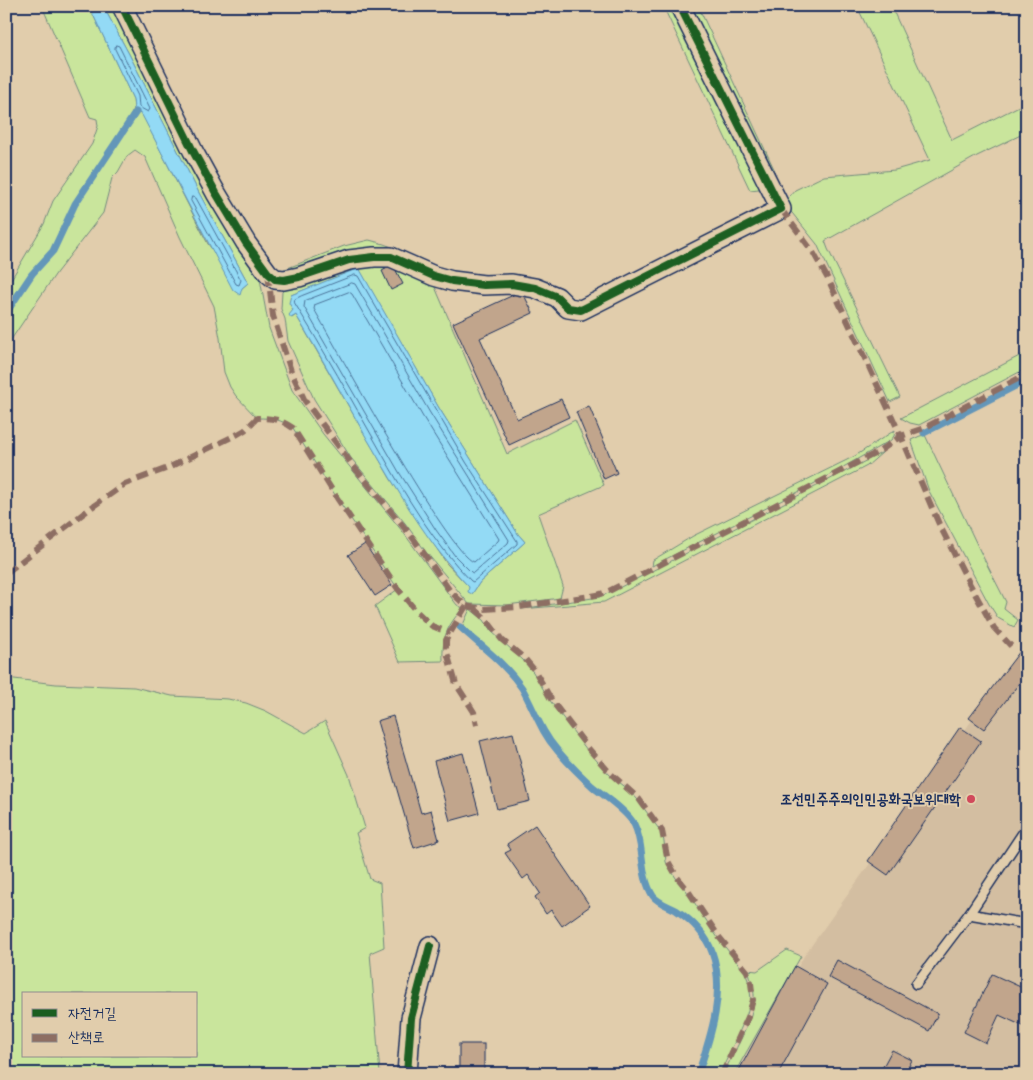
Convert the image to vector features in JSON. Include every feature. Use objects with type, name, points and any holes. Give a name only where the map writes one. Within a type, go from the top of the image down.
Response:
[{"type":"street","points":[[122,6],[193,151],[216,193],[246,243],[268,273],[275,279],[284,280],[299,277],[349,260],[391,257],[434,276],[452,280],[484,285],[512,284],[535,288],[556,297],[568,308],[581,310],[781,209],[680,6]]},
{"type":"street","points":[[407,1074],[411,1018],[430,946]]},
{"type":"lane","points":[[916,984],[969,914],[1027,828]]},
{"type":"lane","points":[[969,914],[1027,924]]},
{"type":"shaded area","name":"조선민주주의인민공화국보위대학","points":[[1027,643],[1027,1074],[736,1074],[804,956]]},
{"type":"green space","points":[[42,6],[89,6],[133,99],[134,109],[120,134],[73,204],[52,249],[31,273],[6,310],[6,288],[44,224],[53,201],[92,144],[98,126],[97,119],[90,117]]},
{"type":"green space","points":[[103,6],[113,6],[207,189],[260,279],[269,328],[292,390],[323,434],[403,532],[457,605],[463,608],[449,626],[443,645],[443,661],[400,662],[375,606],[398,589],[293,428],[276,420],[257,418],[230,387],[224,372],[214,306],[180,237],[145,157],[135,150],[127,156],[118,172],[112,178],[103,213],[57,272],[6,347],[6,316],[34,275],[54,251],[76,205],[137,113],[142,114],[208,244],[242,288],[248,283],[199,193]]},
{"type":"green space","points":[[663,6],[675,6],[767,188],[750,190]]},
{"type":"green space","points":[[686,6],[698,6],[775,171],[770,175]]},
{"type":"green space","points":[[857,6],[891,6],[952,140],[1027,102],[1027,132],[977,156],[825,241],[900,397],[890,402],[817,244],[784,203],[795,190],[824,176],[895,170],[930,160]]},
{"type":"green space","points":[[369,240],[398,249],[414,257],[413,262],[280,271],[344,246]]},
{"type":"green space","points":[[350,263],[381,263],[423,278],[435,287],[507,454],[575,420],[604,485],[538,514],[563,586],[560,598],[507,605],[469,604],[351,458],[314,399],[288,341],[285,319],[281,309],[282,292],[287,286]],"holes":[[[359,269],[439,408],[518,534],[525,542],[480,582],[472,594],[469,587],[447,564],[390,478],[296,315],[292,318],[291,295]]]},
{"type":"green space","points":[[1027,352],[1027,368],[919,425],[901,418]]},
{"type":"green space","points":[[895,430],[891,440],[808,487],[652,566],[653,560],[693,536],[855,456]]},
{"type":"green space","points":[[925,435],[1006,602],[1004,609],[1018,620],[1014,627],[998,618],[989,604],[929,491],[911,440]]},
{"type":"green space","points":[[883,452],[867,466],[604,602],[521,609],[599,597],[611,592]]},
{"type":"green space","points":[[470,609],[484,620],[491,631],[523,660],[533,672],[551,702],[587,750],[610,775],[628,789],[638,800],[661,832],[666,862],[718,938],[745,972],[749,983],[751,999],[746,1017],[720,1074],[699,1074],[714,1029],[719,998],[718,967],[711,945],[693,921],[675,907],[655,896],[648,881],[638,828],[631,816],[587,778],[563,754],[547,733],[517,679],[503,663],[462,627]]},
{"type":"green space","points":[[6,678],[56,684],[134,687],[172,696],[228,699],[246,703],[266,711],[306,733],[325,721],[349,775],[365,828],[356,833],[370,879],[380,883],[384,947],[370,953],[380,1074],[6,1074]]},
{"type":"green space","points":[[787,950],[801,956],[734,1074],[723,1074],[753,1009],[754,993],[748,970],[757,971]]},
{"type":"water","points":[[89,6],[103,6],[129,54],[199,193],[248,283],[242,288],[240,295],[233,290],[142,115],[134,109],[133,99]]},
{"type":"water","points":[[359,268],[439,408],[518,534],[525,542],[480,582],[472,594],[468,592],[469,587],[439,552],[401,495],[296,315],[291,318],[289,315],[293,310],[289,303],[291,295]]},
{"type":"building","points":[[393,265],[403,284],[391,290],[382,271]]},
{"type":"building","points":[[522,291],[533,313],[480,338],[517,419],[561,399],[569,417],[509,445],[453,323]]},
{"type":"building","points":[[589,406],[617,473],[604,479],[576,412]]},
{"type":"building","points":[[365,544],[392,585],[375,596],[348,555]]},
{"type":"building","points":[[1027,642],[1027,673],[984,729],[969,718]]},
{"type":"building","points":[[393,716],[421,813],[431,810],[439,840],[414,848],[377,721]]},
{"type":"building","points":[[960,727],[981,741],[888,875],[868,861]]},
{"type":"building","points":[[513,733],[530,801],[497,809],[480,741]]},
{"type":"building","points":[[463,753],[479,813],[450,821],[434,761]]},
{"type":"building","points":[[535,825],[590,906],[562,926],[551,910],[546,914],[535,897],[540,893],[528,875],[523,879],[505,853],[511,850],[507,844]]},
{"type":"building","points":[[837,960],[938,1014],[929,1031],[828,977]]},
{"type":"building","points":[[795,966],[827,984],[778,1074],[737,1074]]},
{"type":"building","points":[[992,974],[1027,990],[1027,1028],[999,1015],[986,1043],[964,1032]]},
{"type":"building","points":[[459,1044],[484,1044],[484,1074],[459,1074]]},
{"type":"building","points":[[892,1050],[912,1060],[905,1074],[879,1074]]},
{"type":"waterway","points":[[6,313],[32,274],[53,251],[75,204],[136,112]]},
{"type":"waterway","points":[[924,433],[1027,380]]},
{"type":"waterway","points":[[460,627],[501,663],[515,679],[522,688],[546,736],[561,755],[592,786],[620,808],[634,824],[640,841],[646,879],[653,896],[687,918],[702,934],[709,946],[716,967],[718,982],[717,998],[712,1029],[698,1074]]},
{"type":"marked path","points":[[781,209],[813,252],[829,281],[901,436],[939,524],[994,628],[1011,646]]},
{"type":"marked path","points":[[268,273],[273,316],[291,371],[305,401],[354,467],[413,538],[450,591],[466,606],[483,609],[519,607],[597,595],[609,591],[880,451],[901,436],[924,428],[1027,374]]},
{"type":"marked path","points":[[6,573],[125,484],[168,468],[238,434],[257,418],[272,419],[293,428],[398,589],[416,611],[432,626],[450,633]]},
{"type":"marked path","points":[[466,606],[446,640],[446,649],[456,684],[474,712],[477,725]]},
{"type":"marked path","points":[[475,609],[485,618],[502,640],[525,659],[535,671],[552,701],[588,748],[611,774],[639,799],[662,831],[668,861],[677,877],[719,937],[747,971],[753,1000],[748,1017],[722,1074]]},
{"type":"cycle path","points":[[122,6],[193,151],[216,193],[246,243],[268,273],[275,279],[284,280],[299,277],[349,260],[391,257],[434,276],[452,281],[484,285],[512,284],[535,288],[557,297],[568,308],[581,310],[781,209],[680,6]]},
{"type":"cycle path","points":[[407,1074],[411,1018],[430,946]]},
{"type":"place","name":"조선민주주의인민공화국보위대학","points":[[971,799]]}]
